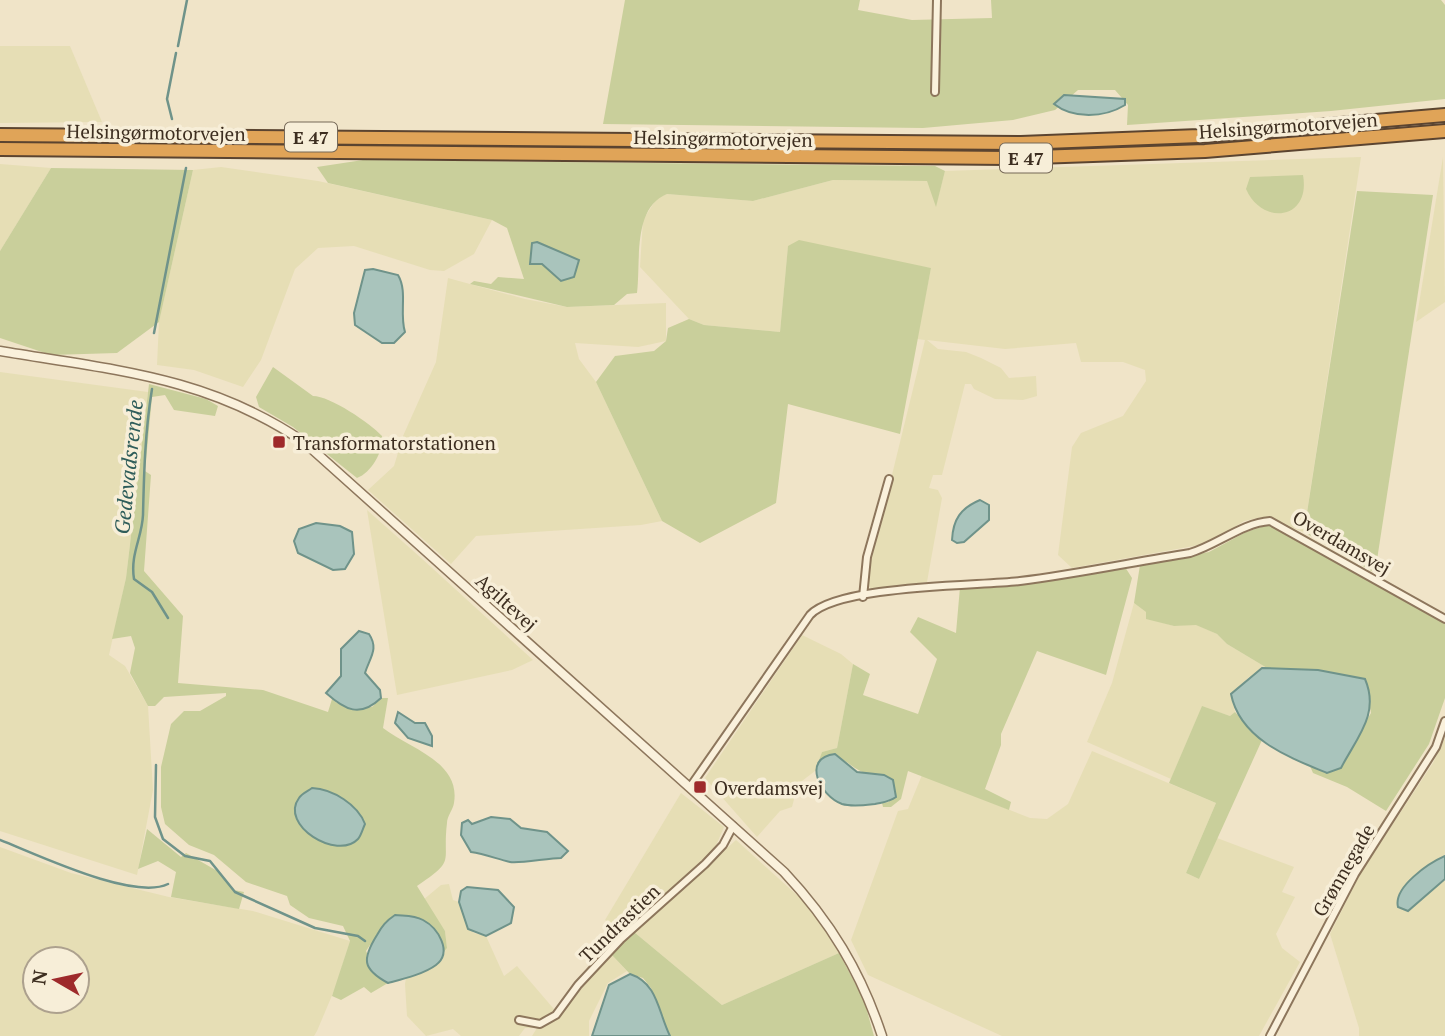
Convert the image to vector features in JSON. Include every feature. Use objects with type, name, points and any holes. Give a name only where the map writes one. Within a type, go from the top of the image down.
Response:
[{"type":"highway","name":"Helsingørmotorvejen","points":[[0,135],[1021,143],[1199,136],[1445,115]]},
{"type":"highway","name":"Helsingørmotorvejen","points":[[0,149],[1009,158],[1205,151],[1445,131]]},
{"type":"street","points":[[935,92],[937,0]]},
{"type":"street","name":"Agiltevej","points":[[0,351],[181,383],[237,402],[282,427],[325,459],[784,872],[829,924],[862,980],[882,1036]]},
{"type":"street","points":[[863,597],[867,557],[889,479]]},
{"type":"street","name":"Overdamsvej","points":[[690,787],[814,611],[827,603],[896,589],[1018,581],[1190,553],[1207,548],[1250,526],[1270,521],[1445,619]]},
{"type":"street","name":"Grønnegade","points":[[1270,1036],[1339,902],[1423,769],[1445,721]]},
{"type":"street","name":"Tundrastien","points":[[519,1020],[540,1024],[556,1015],[578,985],[621,939],[715,855],[733,827]]},
{"type":"shaded area","points":[[0,46],[70,46],[102,122],[0,123]]},
{"type":"shaded area","points":[[1361,157],[1304,532],[1262,517],[1244,521],[1210,543],[1072,568],[1058,555],[1072,447],[1081,433],[1123,416],[1146,381],[1145,370],[1123,362],[1081,362],[1076,343],[1005,349],[927,340],[938,349],[966,352],[981,358],[1001,368],[1009,378],[1036,376],[1037,396],[1023,400],[995,399],[974,389],[971,384],[965,384],[942,475],[933,475],[929,488],[938,490],[942,498],[927,582],[873,591],[866,583],[867,577],[925,340],[917,339],[931,268],[788,247],[780,332],[704,325],[689,319],[640,267],[643,220],[657,198],[667,194],[753,201],[833,180],[928,181],[936,205],[945,171]]},
{"type":"shaded area","points":[[1443,157],[1445,302],[1416,322]]},
{"type":"shaded area","points":[[0,164],[51,168],[0,251]]},
{"type":"shaded area","points":[[221,167],[318,181],[492,220],[474,254],[444,271],[430,270],[354,246],[318,248],[295,269],[261,360],[243,387],[194,370],[157,365],[159,322],[193,170]]},
{"type":"shaded area","points":[[448,278],[525,299],[567,307],[666,303],[666,341],[638,347],[575,343],[579,359],[596,382],[662,521],[641,525],[476,536],[451,564],[368,490],[394,466],[403,436],[436,362]]},
{"type":"shaded area","points":[[0,372],[148,392],[126,578],[109,655],[125,666],[148,706],[153,790],[137,875],[0,831]]},
{"type":"shaded area","points":[[367,510],[533,660],[512,670],[397,695]]},
{"type":"shaded area","points":[[1134,603],[1146,612],[1146,618],[1174,626],[1195,624],[1217,634],[1227,644],[1267,668],[1249,677],[1231,694],[1235,712],[1230,716],[1202,707],[1171,779],[1087,742],[1112,683]]},
{"type":"shaded area","points":[[802,635],[841,654],[853,664],[837,748],[822,752],[815,771],[798,784],[792,807],[780,811],[757,837],[705,778]]},
{"type":"shaded area","points":[[1445,738],[1445,1036],[1359,1036],[1359,1028],[1330,934],[1360,874],[1433,763]]},
{"type":"shaded area","points":[[1092,751],[1216,803],[1186,873],[1199,879],[1217,838],[1294,867],[1282,892],[1295,897],[1276,934],[1282,948],[1300,962],[1259,1036],[1002,1036],[868,975],[851,940],[898,811],[908,809],[922,775],[1030,818],[1047,819],[1068,804]]},
{"type":"shaded area","points":[[681,793],[724,827],[715,848],[624,932],[605,920]]},
{"type":"shaded area","points":[[736,840],[809,906],[839,953],[722,1005],[634,932]]},
{"type":"shaded area","points":[[0,847],[71,873],[169,897],[253,911],[350,941],[336,986],[314,1036],[0,1036]]},
{"type":"shaded area","points":[[449,884],[453,900],[459,902],[463,909],[466,926],[474,933],[486,936],[504,976],[517,966],[559,1015],[611,954],[627,971],[608,983],[589,1021],[589,1036],[532,1036],[537,1028],[525,1028],[519,1036],[461,1036],[453,1029],[426,1036],[407,1016],[406,978],[437,965],[447,948],[445,931],[423,900],[441,885]]},
{"type":"green space","points":[[625,0],[860,0],[858,10],[912,20],[992,18],[991,0],[1441,0],[1445,5],[1445,99],[1331,111],[1127,125],[1128,105],[1115,90],[1078,90],[1055,110],[1013,120],[923,128],[603,124]]},
{"type":"green space","points":[[363,160],[935,166],[945,171],[936,207],[927,181],[833,180],[753,201],[667,194],[656,201],[643,223],[637,293],[627,294],[614,305],[567,307],[470,284],[474,281],[491,284],[498,277],[524,279],[507,228],[492,220],[328,183],[317,167]]},
{"type":"green space","points":[[51,168],[193,170],[159,322],[117,353],[51,355],[0,338],[0,251]]},
{"type":"green space","points":[[1303,175],[1304,190],[1300,201],[1293,209],[1284,213],[1263,209],[1253,201],[1246,189],[1250,177]]},
{"type":"green space","points":[[1357,191],[1433,195],[1375,573],[1304,532]]},
{"type":"green space","points":[[799,240],[931,268],[900,434],[788,404],[776,503],[700,543],[662,521],[596,382],[615,356],[654,351],[666,341],[668,328],[689,319],[704,325],[780,332],[788,246]]},
{"type":"green space","points":[[273,367],[313,396],[329,400],[349,411],[382,436],[379,455],[367,471],[357,478],[293,427],[259,407],[256,397]]},
{"type":"green space","points":[[149,384],[206,399],[218,406],[215,416],[174,410],[165,395],[152,397],[145,471],[151,475],[144,571],[183,616],[178,683],[263,690],[328,712],[332,699],[337,703],[372,707],[381,698],[388,698],[383,728],[441,766],[454,789],[454,803],[447,820],[445,860],[438,871],[417,886],[445,931],[447,948],[444,952],[442,939],[370,945],[366,951],[379,978],[388,983],[371,993],[364,987],[341,1000],[332,996],[350,941],[343,926],[309,918],[290,905],[287,896],[246,882],[214,855],[189,845],[165,824],[161,807],[161,767],[171,724],[184,711],[200,711],[226,696],[226,693],[164,697],[155,706],[148,706],[130,673],[135,648],[131,636],[112,639],[126,578]]},
{"type":"green space","points":[[1268,525],[1445,624],[1445,698],[1429,744],[1386,811],[1347,787],[1313,773],[1310,766],[1327,773],[1357,736],[1371,713],[1365,679],[1318,670],[1267,668],[1227,644],[1217,634],[1196,625],[1174,626],[1146,619],[1146,612],[1134,603],[1140,565],[1209,552],[1246,532]]},
{"type":"green space","points":[[1125,567],[1132,578],[1106,675],[1037,651],[1001,734],[1001,745],[985,789],[1011,802],[1009,810],[908,771],[901,799],[891,807],[883,807],[882,803],[889,802],[884,775],[865,773],[829,755],[815,771],[822,752],[837,748],[853,664],[870,674],[863,695],[918,714],[937,659],[910,632],[918,617],[956,633],[960,587]]},
{"type":"green space","points":[[1202,706],[1230,716],[1235,712],[1262,740],[1199,879],[1186,873],[1216,803],[1169,783]]},
{"type":"green space","points":[[147,829],[181,857],[186,853],[219,872],[234,890],[244,892],[239,909],[171,897],[176,872],[158,861],[138,869]]},
{"type":"green space","points":[[634,932],[722,1005],[839,953],[864,1000],[874,1036],[670,1036],[651,988],[643,978],[630,974],[611,954]]},
{"type":"water","points":[[1064,95],[1125,99],[1125,105],[1098,114],[1079,114],[1054,104]]},
{"type":"water","points":[[537,242],[579,260],[574,277],[561,281],[542,264],[530,264],[532,243]]},
{"type":"water","points":[[373,269],[398,275],[401,282],[405,332],[394,343],[382,343],[355,325],[354,313],[365,270]]},
{"type":"water","points":[[980,500],[989,505],[989,520],[964,542],[957,543],[952,540],[959,515]]},
{"type":"water","points":[[316,523],[340,526],[352,532],[354,554],[345,569],[333,570],[298,553],[294,541],[299,529]]},
{"type":"water","points":[[359,631],[369,634],[372,639],[373,653],[365,673],[380,690],[381,698],[359,710],[340,704],[326,693],[341,676],[341,649]]},
{"type":"water","points":[[1262,668],[1318,670],[1365,679],[1370,703],[1368,714],[1360,735],[1341,768],[1327,773],[1297,760],[1255,735],[1244,723],[1231,694]]},
{"type":"water","points":[[398,712],[415,723],[425,723],[432,736],[432,746],[408,738],[395,723]]},
{"type":"water","points":[[835,754],[857,772],[884,775],[893,780],[896,797],[859,806],[834,800],[821,786],[816,769],[825,757]]},
{"type":"water","points":[[312,788],[328,791],[357,810],[365,824],[358,839],[349,845],[337,846],[313,837],[303,829],[295,808],[300,797]]},
{"type":"water","points":[[491,817],[510,819],[521,828],[547,832],[568,851],[561,858],[514,862],[471,852],[461,835],[462,823],[468,820],[472,824]]},
{"type":"water","points":[[1445,856],[1445,879],[1408,911],[1398,907],[1398,899],[1406,884],[1430,864]]},
{"type":"water","points":[[467,887],[498,890],[514,907],[511,923],[486,936],[468,929],[459,902],[461,891]]},
{"type":"water","points":[[395,915],[416,917],[429,924],[442,941],[443,954],[441,960],[431,968],[388,983],[373,973],[367,963],[367,957],[381,929]]},
{"type":"water","points":[[630,974],[639,978],[652,991],[670,1036],[592,1036],[609,985]]},
{"type":"waterway","name":"Gedevadsrende","points":[[178,46],[187,0]]},
{"type":"waterway","name":"Gedevadsrende","points":[[172,119],[167,99],[176,53]]},
{"type":"waterway","name":"Gedevadsrende","points":[[154,333],[186,168]]},
{"type":"waterway","name":"Gedevadsrende","points":[[152,389],[146,436],[142,523],[133,570],[134,579],[152,592],[168,618]]},
{"type":"waterway","name":"Gedevadsrende","points":[[156,765],[155,817],[163,839],[185,856],[210,861],[235,892],[315,928],[358,936],[365,941]]},
{"type":"waterway","points":[[0,840],[60,865],[109,881],[152,888],[168,884]]},
{"type":"place","name":"Transformatorstationen","points":[[279,442]]},
{"type":"place","name":"Overdamsvej","points":[[700,787]]}]
